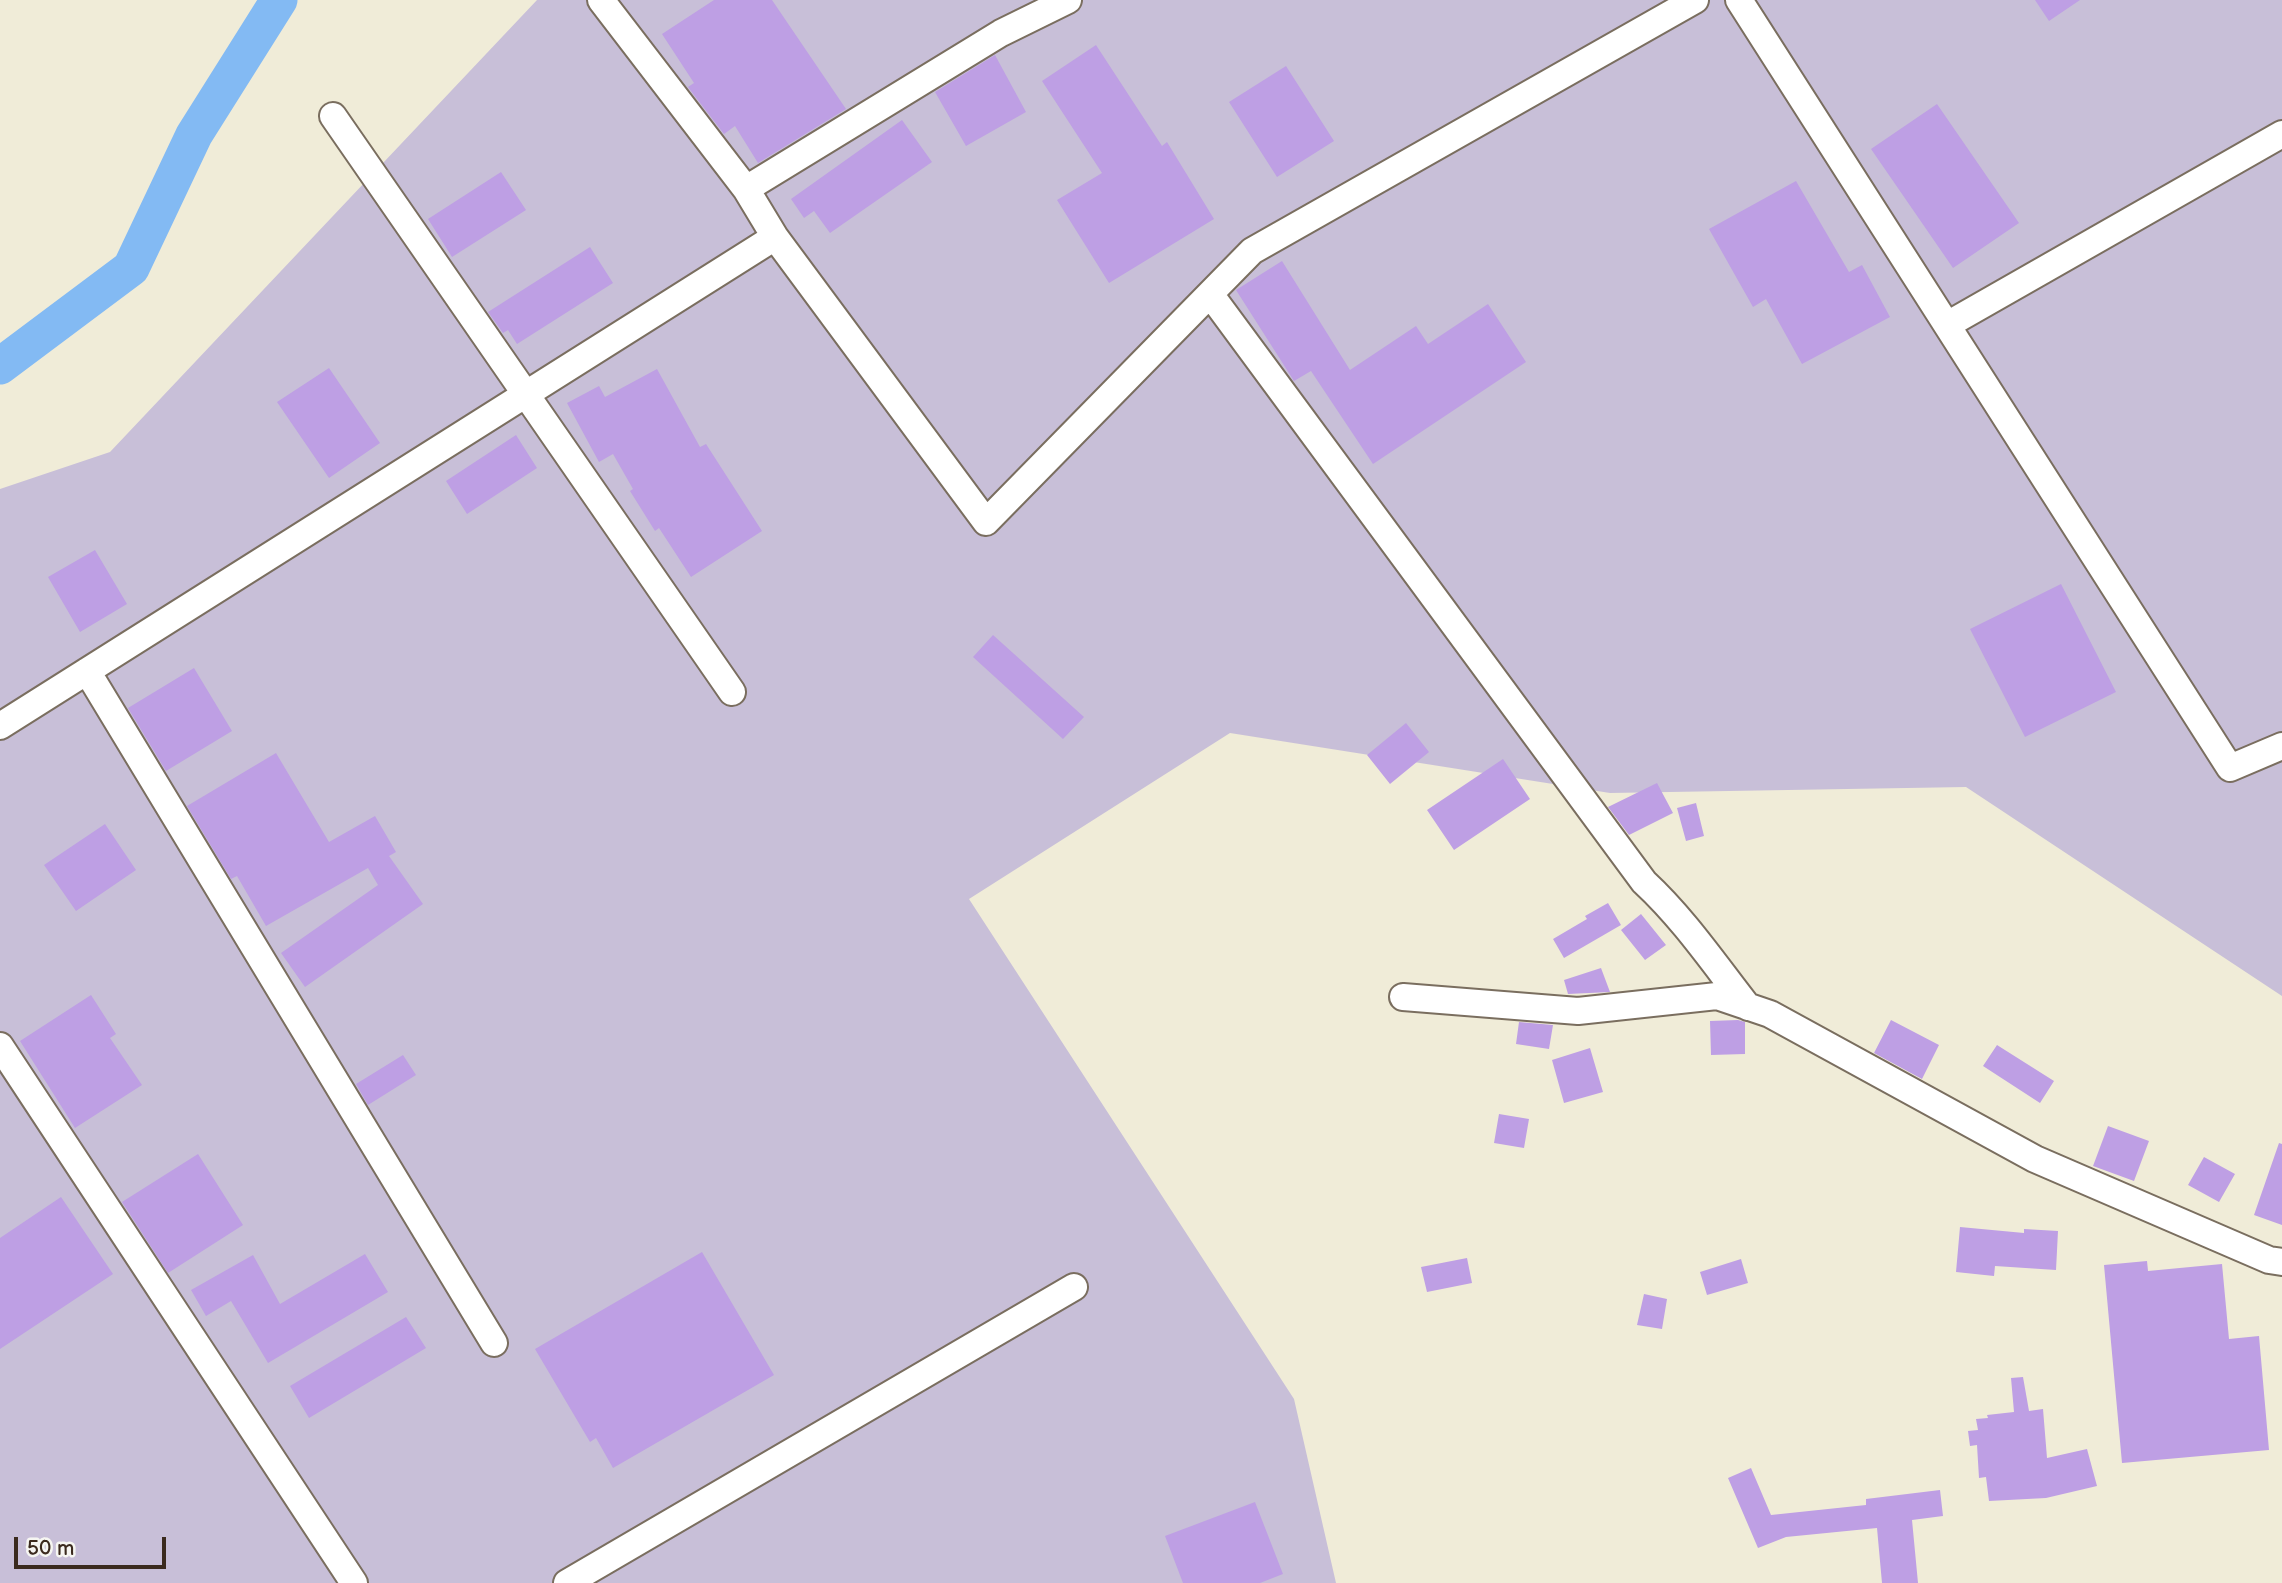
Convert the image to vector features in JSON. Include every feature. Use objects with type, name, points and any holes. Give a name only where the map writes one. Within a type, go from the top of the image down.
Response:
[{"type":"street","points":[[601,0],[746,189],[775,237],[986,522],[1252,251],[1695,0]]},
{"type":"street","points":[[746,189],[1001,33],[1068,0]]},
{"type":"street","points":[[1739,0],[2230,768],[2282,746]]},
{"type":"street","points":[[333,116],[732,692]]},
{"type":"street","points":[[1947,325],[2282,134]]},
{"type":"street","points":[[0,726],[775,237]]},
{"type":"street","points":[[1210,294],[1644,882],[1662,898],[1748,1007]]},
{"type":"street","points":[[87,671],[495,1343]]},
{"type":"street","points":[[1403,997],[1578,1010],[1717,996],[1770,1014],[2035,1159],[2269,1260],[2282,1262]]},
{"type":"street","points":[[0,1046],[354,1583]]},
{"type":"street","points":[[567,1583],[1074,1287]]},
{"type":"shaded area","points":[[537,0],[2282,0],[2282,996],[1966,787],[1610,793],[1230,733],[969,899],[1294,1399],[1336,1583],[0,1583],[0,489],[110,452]]},
{"type":"building","points":[[714,0],[772,0],[846,109],[758,163],[735,126],[724,134],[688,87],[694,83],[662,34]]},
{"type":"building","points":[[2035,0],[2080,0],[2049,21]]},
{"type":"building","points":[[1096,45],[1162,146],[1167,142],[1214,219],[1109,283],[1057,200],[1102,173],[1042,81]]},
{"type":"building","points":[[995,55],[1026,112],[966,146],[935,92]]},
{"type":"building","points":[[1286,66],[1334,141],[1277,177],[1229,102]]},
{"type":"building","points":[[1937,104],[2019,223],[1953,268],[1871,149]]},
{"type":"building","points":[[902,120],[932,162],[830,233],[814,211],[804,218],[791,199]]},
{"type":"building","points":[[501,172],[526,210],[452,257],[428,219]]},
{"type":"building","points":[[1796,181],[1849,272],[1862,265],[1890,317],[1802,364],[1766,299],[1753,307],[1709,229]]},
{"type":"building","points":[[590,247],[613,283],[517,344],[508,330],[503,333],[488,312]]},
{"type":"building","points":[[1282,261],[1350,370],[1416,326],[1428,344],[1488,304],[1526,362],[1373,464],[1311,371],[1294,381],[1236,290]]},
{"type":"building","points":[[329,368],[380,443],[329,478],[277,402]]},
{"type":"building","points":[[657,369],[700,447],[706,444],[762,531],[691,577],[659,528],[655,531],[630,491],[633,489],[613,454],[599,462],[567,403],[599,386],[605,397]]},
{"type":"building","points":[[516,435],[537,468],[467,514],[446,481]]},
{"type":"building","points":[[95,550],[127,604],[80,632],[48,577]]},
{"type":"building","points":[[2061,584],[2116,692],[2025,737],[1970,629]]},
{"type":"building","points":[[993,635],[1084,717],[1063,739],[973,657]]},
{"type":"building","points":[[194,668],[232,731],[166,771],[128,708]]},
{"type":"building","points":[[1406,723],[1429,752],[1390,784],[1367,755]]},
{"type":"building","points":[[276,753],[329,842],[375,816],[396,852],[389,856],[423,904],[305,987],[281,953],[378,885],[368,868],[266,926],[237,876],[231,879],[187,806]]},
{"type":"building","points":[[1503,759],[1530,799],[1454,850],[1427,810]]},
{"type":"building","points":[[1657,783],[1673,813],[1629,835],[1608,807]]},
{"type":"building","points":[[1696,803],[1704,836],[1686,841],[1677,808]]},
{"type":"building","points":[[105,824],[136,870],[76,911],[44,865]]},
{"type":"building","points":[[1608,903],[1621,925],[1564,958],[1553,939]]},
{"type":"building","points":[[1641,914],[1666,945],[1645,960],[1621,930]]},
{"type":"building","points":[[1601,968],[1610,992],[1568,994],[1564,980]]},
{"type":"building","points":[[91,995],[116,1034],[110,1038],[142,1085],[75,1128],[20,1041]]},
{"type":"building","points":[[1891,1020],[1939,1045],[1922,1079],[1874,1053]]},
{"type":"building","points":[[1710,1021],[1745,1022],[1745,1054],[1711,1055]]},
{"type":"building","points":[[1519,1022],[1553,1025],[1549,1049],[1516,1044]]},
{"type":"building","points":[[1997,1045],[2054,1081],[2040,1103],[1983,1066]]},
{"type":"building","points":[[1590,1048],[1603,1092],[1564,1103],[1552,1060]]},
{"type":"building","points":[[403,1055],[416,1075],[368,1105],[356,1084]]},
{"type":"building","points":[[1499,1114],[1529,1119],[1524,1148],[1494,1143]]},
{"type":"building","points":[[2108,1126],[2149,1141],[2134,1181],[2093,1166]]},
{"type":"building","points":[[2279,1143],[2282,1144],[2282,1225],[2254,1215]]},
{"type":"building","points":[[198,1154],[243,1225],[168,1273],[122,1202]]},
{"type":"building","points":[[2204,1157],[2235,1174],[2219,1202],[2188,1185]]},
{"type":"building","points":[[61,1197],[113,1274],[0,1349],[0,1238]]},
{"type":"building","points":[[1960,1227],[2024,1233],[2024,1229],[2058,1231],[2056,1270],[1995,1266],[1994,1276],[1956,1272]]},
{"type":"building","points":[[702,1252],[774,1375],[613,1468],[596,1438],[590,1442],[535,1349]]},
{"type":"building","points":[[365,1254],[388,1292],[268,1363],[231,1301],[206,1316],[191,1290],[253,1255],[280,1304]]},
{"type":"building","points":[[1467,1258],[1472,1283],[1427,1292],[1421,1267]]},
{"type":"building","points":[[1741,1259],[1748,1283],[1707,1295],[1700,1272]]},
{"type":"building","points":[[2147,1261],[2148,1271],[2222,1264],[2229,1339],[2259,1336],[2269,1450],[2122,1463],[2104,1265]]},
{"type":"building","points":[[1644,1294],[1667,1299],[1662,1329],[1637,1325]]},
{"type":"building","points":[[406,1317],[426,1348],[309,1418],[290,1386]]},
{"type":"building","points":[[2023,1377],[2029,1411],[2043,1409],[2047,1458],[2087,1449],[2097,1486],[2046,1498],[1989,1501],[1986,1477],[1979,1478],[1977,1445],[1970,1446],[1968,1431],[1978,1430],[1976,1419],[2014,1412],[2011,1378]]},
{"type":"building","points":[[1751,1468],[1771,1515],[1866,1505],[1866,1499],[1940,1490],[1943,1516],[1912,1520],[1918,1583],[1882,1583],[1877,1528],[1786,1537],[1758,1548],[1728,1478]]},
{"type":"building","points":[[1255,1502],[1283,1574],[1260,1583],[1183,1583],[1165,1536]]},
{"type":"waterway","points":[[0,366],[131,268],[194,135],[279,0]]}]
